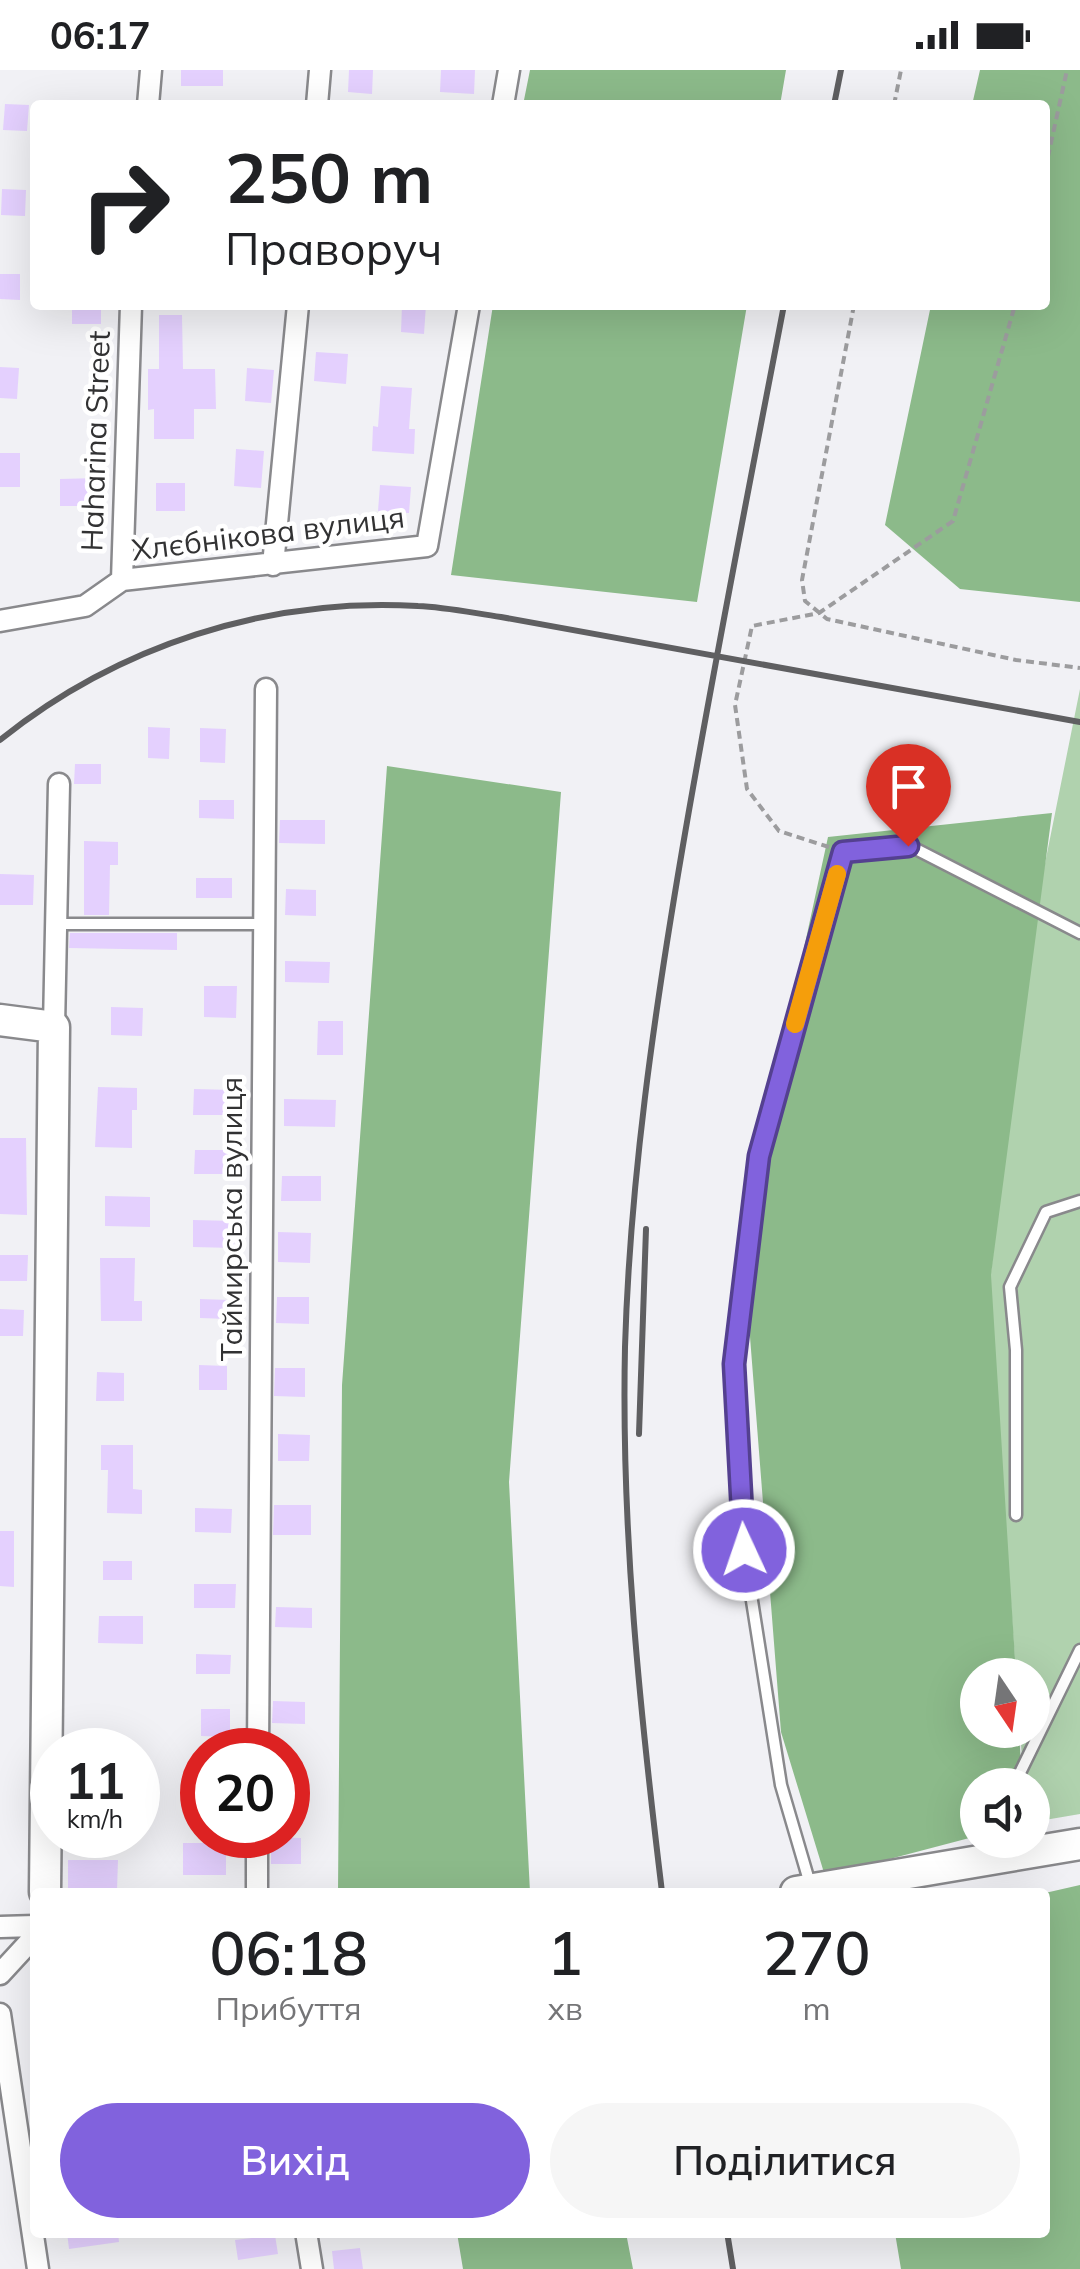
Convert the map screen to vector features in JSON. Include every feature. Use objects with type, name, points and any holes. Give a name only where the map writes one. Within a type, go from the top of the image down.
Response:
[{"type":"main road","points":[[0,1020],[54,1027],[45,1888]]},
{"type":"main road","points":[[819,1888],[983,1856],[1080,1844]]},
{"type":"street","points":[[148,100],[151,70]]},
{"type":"street","points":[[317,100],[320,70]]},
{"type":"street","points":[[504,100],[510,70]]},
{"type":"street","name":"Haharina Street","points":[[122,580],[130,310]]},
{"type":"street","points":[[273,566],[298,310]]},
{"type":"street","name":"Хлєбнікова вулиця","points":[[0,621],[85,606],[122,580],[426,546],[467,310]]},
{"type":"street","name":"Таймирська вулиця","points":[[258,1728],[266,689]]},
{"type":"street","points":[[54,1027],[59,784]]},
{"type":"street","points":[[256,1888],[257,1858]]},
{"type":"street","points":[[0,1927],[30,1926]]},
{"type":"street","points":[[0,1974],[30,1941]]},
{"type":"street","points":[[0,2014],[30,2215]]},
{"type":"street","points":[[33,2238],[38,2269]]},
{"type":"street","points":[[307,2238],[312,2269]]},
{"type":"lane","points":[[803,1888],[782,1785],[744,1550],[734,1364],[759,1156],[843,852],[908,846],[1080,933]]},
{"type":"lane","points":[[56,924],[264,924]]},
{"type":"lane","points":[[1016,1516],[1016,1350],[1010,1287],[1046,1212],[1080,1200]]},
{"type":"lane","points":[[1022,1768],[1080,1650]]},
{"type":"path","points":[[895,100],[901,70]]},
{"type":"path","points":[[1050,147],[1067,70]]},
{"type":"path","points":[[853,310],[802,580],[805,601],[827,619],[1016,660],[1080,668]]},
{"type":"path","points":[[843,852],[779,830],[746,789],[735,705],[752,626],[819,613],[953,521],[1014,310]]},
{"type":"green space","points":[[530,70],[786,70],[781,100],[524,100]]},
{"type":"green space","points":[[980,70],[1080,70],[1080,602],[960,589],[885,525],[930,310],[1050,310],[1050,100],[973,100]]},
{"type":"green space","points":[[492,310],[746,310],[697,602],[451,575]]},
{"type":"green space","points":[[1080,689],[1080,1814],[1050,1819],[1050,1768],[1023,1768],[1021,1748],[1050,1748],[1050,1658],[1015,1658],[989,1289],[1031,933]]},
{"type":"green space","points":[[387,766],[561,792],[509,1482],[530,1888],[338,1888],[342,1385]]},
{"type":"green space","points":[[1052,813],[991,1275],[1015,1658],[960,1658],[960,1748],[1020,1748],[1021,1768],[960,1768],[960,1840],[825,1876],[781,1732],[742,1235],[828,837]]},
{"type":"green space","points":[[1080,1885],[1080,2269],[901,2269],[896,2238],[1050,2238],[1050,1892]]},
{"type":"green space","points":[[458,2238],[627,2238],[633,2269],[463,2269]]},
{"type":"building","points":[[181,70],[223,70],[223,86],[181,86]]},
{"type":"building","points":[[349,70],[373,70],[372,94],[348,92]]},
{"type":"building","points":[[441,70],[475,70],[474,94],[440,92]]},
{"type":"building","points":[[5,104],[29,105],[27,131],[3,130]]},
{"type":"building","points":[[2,189],[26,190],[25,216],[1,215]]},
{"type":"building","points":[[0,274],[20,274],[20,300],[0,299]]},
{"type":"building","points":[[72,310],[101,310],[101,324],[72,324]]},
{"type":"building","points":[[402,310],[426,310],[424,334],[401,332]]},
{"type":"building","points":[[159,315],[182,315],[183,369],[215,369],[216,409],[194,409],[194,439],[154,439],[154,409],[148,410],[148,369],[159,369]]},
{"type":"building","points":[[316,352],[348,354],[346,384],[314,381]]},
{"type":"building","points":[[0,367],[19,368],[17,399],[0,398]]},
{"type":"building","points":[[247,368],[274,370],[271,403],[245,401]]},
{"type":"building","points":[[381,386],[412,388],[409,429],[415,429],[414,454],[372,451]]},
{"type":"building","points":[[236,449],[264,451],[261,488],[234,486]]},
{"type":"building","points":[[0,453],[20,453],[20,487],[0,487]]},
{"type":"building","points":[[98,478],[98,506],[60,506],[60,479]]},
{"type":"building","points":[[156,483],[185,483],[185,511],[156,511]]},
{"type":"building","points":[[380,485],[411,487],[409,513],[378,511]]},
{"type":"building","points":[[148,727],[170,728],[169,759],[148,758]]},
{"type":"building","points":[[200,728],[226,729],[225,763],[200,762]]},
{"type":"building","points":[[75,764],[101,764],[101,784],[74,784]]},
{"type":"building","points":[[199,800],[234,800],[234,819],[199,818]]},
{"type":"building","points":[[280,820],[325,820],[325,844],[279,843]]},
{"type":"building","points":[[84,841],[118,842],[118,865],[110,865],[109,915],[84,915]]},
{"type":"building","points":[[0,874],[34,875],[33,905],[0,905]]},
{"type":"building","points":[[196,878],[232,878],[232,898],[196,898]]},
{"type":"building","points":[[286,889],[316,890],[316,916],[285,915]]},
{"type":"building","points":[[70,933],[177,933],[177,950],[69,948]]},
{"type":"building","points":[[285,961],[330,962],[329,983],[285,982]]},
{"type":"building","points":[[204,986],[237,986],[236,1018],[204,1017]]},
{"type":"building","points":[[111,1007],[143,1008],[142,1036],[111,1035]]},
{"type":"building","points":[[318,1021],[343,1021],[343,1055],[317,1055]]},
{"type":"building","points":[[98,1087],[137,1088],[137,1110],[132,1110],[132,1148],[95,1147]]},
{"type":"building","points":[[194,1089],[233,1090],[233,1115],[193,1115]]},
{"type":"building","points":[[284,1099],[336,1100],[335,1127],[284,1126]]},
{"type":"building","points":[[0,1138],[26,1138],[27,1215],[0,1214]]},
{"type":"building","points":[[195,1150],[231,1150],[230,1174],[194,1174]]},
{"type":"building","points":[[282,1176],[321,1176],[321,1201],[281,1201]]},
{"type":"building","points":[[105,1196],[150,1197],[150,1227],[105,1226]]},
{"type":"building","points":[[193,1220],[235,1221],[234,1248],[193,1247]]},
{"type":"building","points":[[278,1232],[311,1233],[310,1263],[278,1262]]},
{"type":"building","points":[[0,1255],[28,1255],[27,1281],[0,1281]]},
{"type":"building","points":[[100,1258],[135,1258],[134,1301],[142,1301],[142,1321],[101,1321]]},
{"type":"building","points":[[277,1297],[309,1297],[309,1324],[276,1323]]},
{"type":"building","points":[[200,1299],[229,1300],[228,1319],[200,1318]]},
{"type":"building","points":[[0,1309],[24,1310],[23,1336],[0,1336]]},
{"type":"building","points":[[199,1365],[227,1366],[227,1390],[199,1390]]},
{"type":"building","points":[[275,1368],[305,1368],[305,1397],[274,1396]]},
{"type":"building","points":[[97,1372],[124,1373],[124,1401],[96,1401]]},
{"type":"building","points":[[278,1434],[310,1435],[309,1461],[278,1461]]},
{"type":"building","points":[[101,1445],[133,1445],[133,1489],[142,1490],[142,1514],[107,1513],[108,1470],[101,1470]]},
{"type":"building","points":[[274,1505],[311,1505],[311,1535],[273,1535]]},
{"type":"building","points":[[195,1508],[232,1509],[231,1533],[195,1532]]},
{"type":"building","points":[[0,1531],[14,1531],[14,1587],[0,1586]]},
{"type":"building","points":[[103,1561],[132,1561],[132,1580],[103,1580]]},
{"type":"building","points":[[194,1584],[236,1584],[235,1608],[194,1608]]},
{"type":"building","points":[[276,1607],[312,1608],[312,1628],[275,1627]]},
{"type":"building","points":[[99,1616],[143,1616],[143,1644],[98,1643]]},
{"type":"building","points":[[196,1654],[231,1655],[230,1674],[196,1674]]},
{"type":"building","points":[[273,1701],[305,1702],[305,1724],[272,1723]]},
{"type":"building","points":[[201,1709],[230,1709],[230,1728],[201,1728]]},
{"type":"building","points":[[183,1858],[226,1858],[226,1875],[183,1875]]},
{"type":"building","points":[[271,1858],[301,1858],[301,1864],[271,1864]]},
{"type":"building","points":[[68,1860],[118,1860],[117,1888],[68,1888]]},
{"type":"building","points":[[68,2238],[119,2238],[119,2242],[69,2249]]},
{"type":"building","points":[[275,2238],[278,2254],[238,2260],[235,2240]]},
{"type":"building","points":[[360,2248],[363,2269],[334,2269],[332,2251]]},
{"type":"railway","points":[[835,100],[841,70]]},
{"type":"railway","points":[[662,1888],[629,1552],[625,1347],[632,1223],[645,1098],[672,913],[783,310]]},
{"type":"railway","points":[[0,740],[93,678],[196,634],[305,610],[361,605],[428,607],[501,617],[1080,722]]},
{"type":"railway","points":[[639,1434],[646,1229]]},
{"type":"railway","points":[[728,2238],[733,2269]]},
{"type":"slow traffic","points":[[795,1024],[837,874]]},
{"type":"route","points":[[744,1550],[734,1364],[759,1156],[843,852],[908,846]]}]
